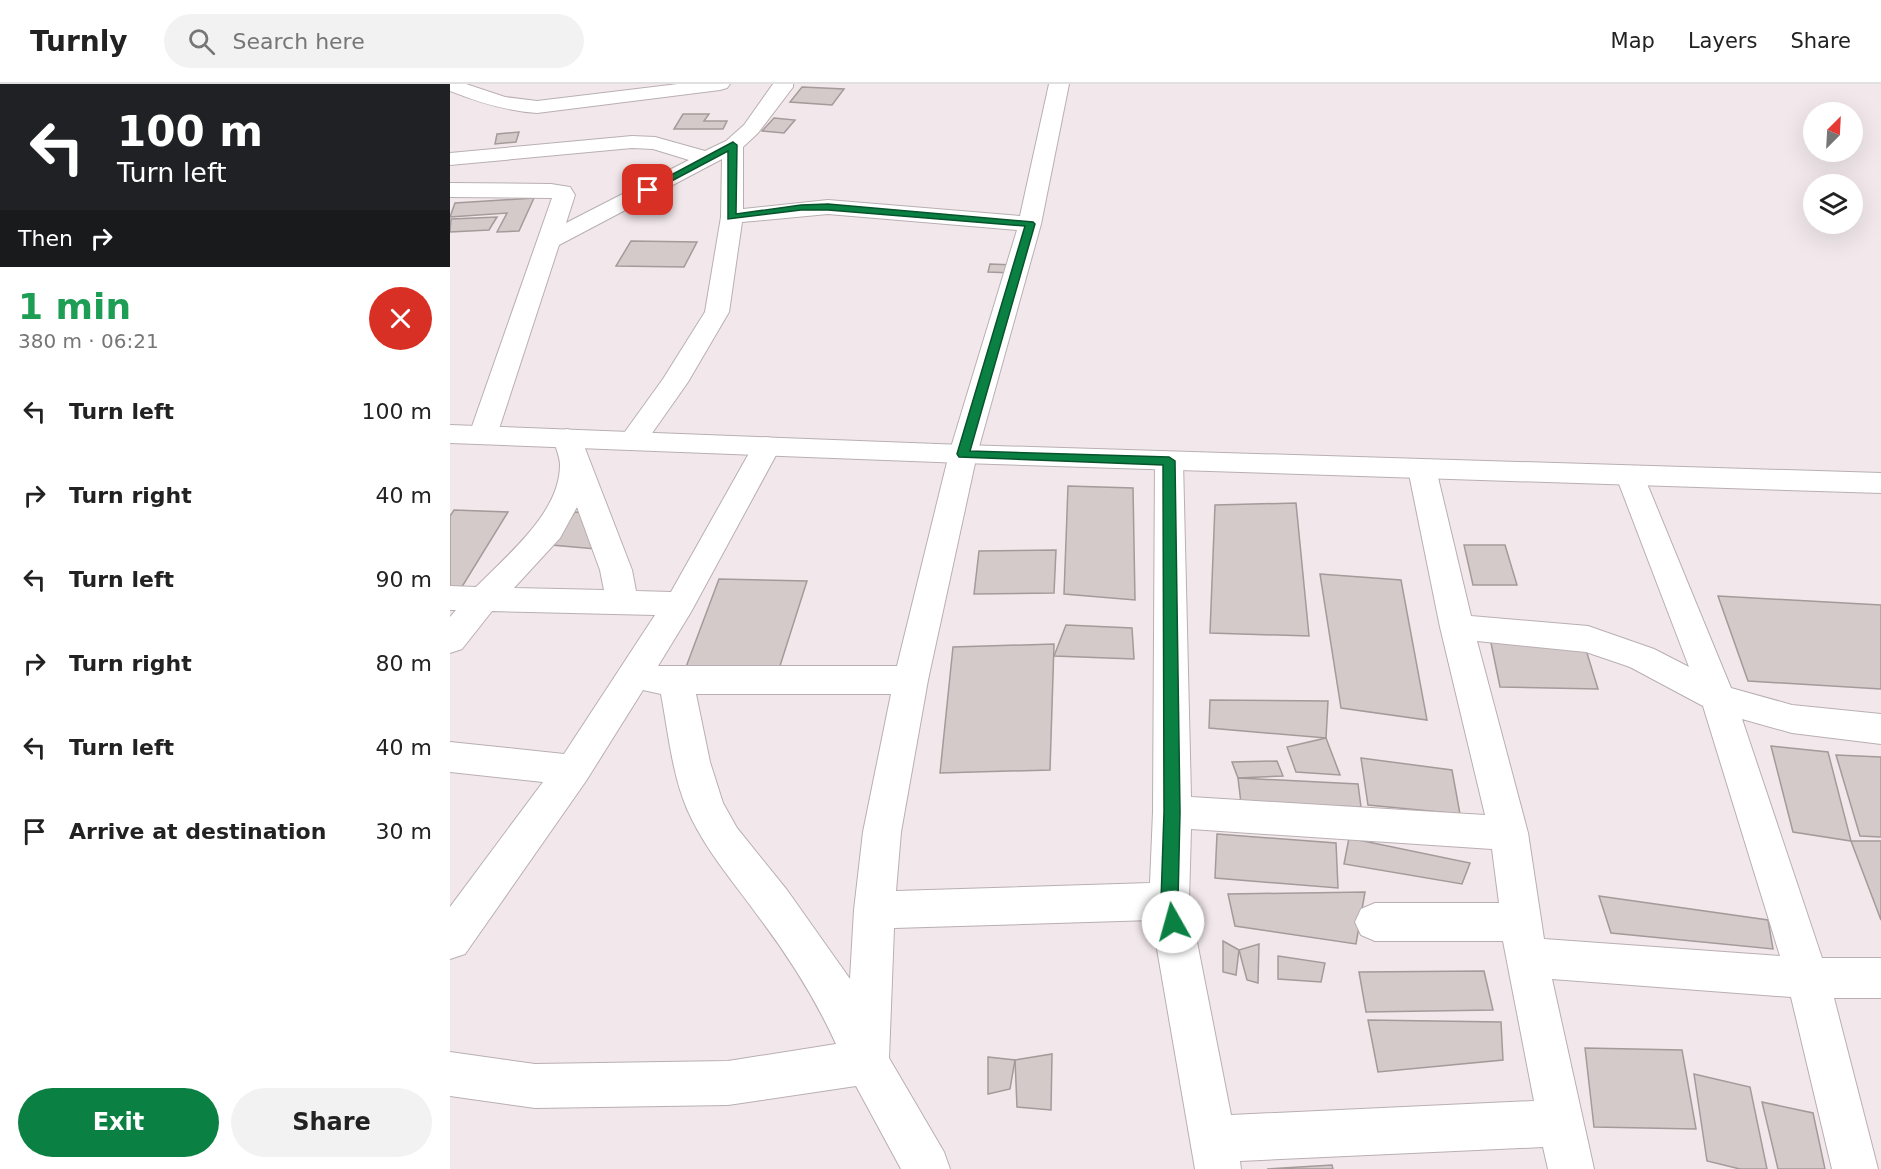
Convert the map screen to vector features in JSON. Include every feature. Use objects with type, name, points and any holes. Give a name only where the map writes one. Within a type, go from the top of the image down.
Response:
[{"type":"street","points":[[451,86],[506,105],[526,108],[551,107],[720,84]]},
{"type":"street","points":[[547,242],[733,145],[751,129],[783,84]]},
{"type":"street","points":[[867,1062],[874,910],[882,832],[911,680],[963,454],[1030,224],[1059,84]]},
{"type":"street","points":[[641,94],[647,128]]},
{"type":"street","points":[[450,159],[613,143],[647,128]]},
{"type":"street","points":[[647,128],[708,159]]},
{"type":"street","points":[[633,440],[680,373],[717,312],[732,217],[733,145]]},
{"type":"street","points":[[450,190],[562,192],[564,195],[483,435]]},
{"type":"street","points":[[732,217],[801,208],[828,207],[1030,224]]},
{"type":"street","points":[[450,434],[483,435],[571,451],[633,440],[963,454],[1631,477],[1881,483]]},
{"type":"street","points":[[450,940],[573,771],[680,604],[767,446]]},
{"type":"street","points":[[450,640],[483,600],[549,530],[571,490],[571,451]]},
{"type":"street","points":[[571,451],[616,570],[622,603]]},
{"type":"street","points":[[1169,461],[1172,812],[1169,901],[1216,1154],[1562,1123]]},
{"type":"street","points":[[1422,469],[1457,627],[1509,833],[1524,940],[1571,1169]]},
{"type":"street","points":[[1631,477],[1718,698],[1808,978],[1855,1169]]},
{"type":"street","points":[[450,598],[680,604]]},
{"type":"street","points":[[1457,627],[1588,639],[1642,658],[1718,698],[1792,719],[1881,729]]},
{"type":"street","points":[[630,681],[676,679],[911,680]]},
{"type":"street","points":[[676,679],[692,762],[705,807],[723,840],[773,903],[831,986],[867,1062],[927,1169]]},
{"type":"street","points":[[450,756],[573,771]]},
{"type":"street","points":[[1172,812],[1509,833]]},
{"type":"street","points":[[874,910],[1169,901]]},
{"type":"street","points":[[1375,922],[1808,978],[1881,978]]},
{"type":"street","points":[[450,1074],[535,1086],[728,1083],[867,1062]]},
{"type":"building","points":[[802,87],[844,89],[832,105],[790,102]]},
{"type":"building","points":[[683,114],[709,114],[704,121],[727,121],[723,129],[674,129]]},
{"type":"building","points":[[774,118],[795,120],[784,133],[762,131]]},
{"type":"building","points":[[519,132],[516,142],[495,144],[497,134]]},
{"type":"building","points":[[534,198],[519,231],[497,232],[507,213],[450,217],[455,203]]},
{"type":"building","points":[[497,217],[489,230],[450,232],[451,219]]},
{"type":"building","points":[[631,241],[697,242],[684,267],[616,266]]},
{"type":"building","points":[[990,264],[1015,265],[1013,273],[988,272]]},
{"type":"building","points":[[1068,486],[1133,488],[1135,600],[1064,594]]},
{"type":"building","points":[[1296,503],[1309,636],[1210,633],[1215,505]]},
{"type":"building","points":[[454,510],[508,512],[460,590],[450,590],[450,516]]},
{"type":"building","points":[[575,512],[588,513],[596,549],[552,545]]},
{"type":"building","points":[[1464,545],[1505,545],[1517,585],[1473,585]]},
{"type":"building","points":[[1056,550],[1054,593],[974,594],[979,551]]},
{"type":"building","points":[[1320,574],[1401,580],[1427,720],[1341,708]]},
{"type":"building","points":[[719,579],[807,581],[779,669],[686,667]]},
{"type":"building","points":[[1718,596],[1881,605],[1881,689],[1748,681]]},
{"type":"building","points":[[1066,625],[1132,628],[1134,659],[1054,656]]},
{"type":"building","points":[[1490,638],[1583,640],[1598,689],[1500,687]]},
{"type":"building","points":[[1054,644],[1050,770],[940,773],[953,647]]},
{"type":"building","points":[[1210,700],[1328,701],[1326,738],[1209,728]]},
{"type":"building","points":[[1326,738],[1340,775],[1296,772],[1287,747]]},
{"type":"building","points":[[1771,746],[1828,752],[1851,841],[1793,832]]},
{"type":"building","points":[[1836,755],[1881,757],[1881,837],[1860,836]]},
{"type":"building","points":[[1361,758],[1452,770],[1460,814],[1368,805]]},
{"type":"building","points":[[1277,761],[1283,776],[1238,778],[1232,762]]},
{"type":"building","points":[[1238,778],[1358,784],[1361,807],[1241,803]]},
{"type":"building","points":[[1217,834],[1336,843],[1338,888],[1215,878]]},
{"type":"building","points":[[1349,838],[1470,863],[1462,884],[1344,864]]},
{"type":"building","points":[[1851,841],[1881,841],[1881,920]]},
{"type":"building","points":[[1365,892],[1356,944],[1235,926],[1228,894]]},
{"type":"building","points":[[1599,896],[1768,920],[1773,949],[1611,933]]},
{"type":"building","points":[[1223,941],[1239,950],[1236,975],[1223,972]]},
{"type":"building","points":[[1259,944],[1258,983],[1247,980],[1239,950]]},
{"type":"building","points":[[1278,956],[1325,963],[1321,982],[1278,979]]},
{"type":"building","points":[[1484,971],[1493,1010],[1366,1012],[1359,972]]},
{"type":"building","points":[[1368,1020],[1501,1022],[1503,1060],[1378,1072]]},
{"type":"building","points":[[1585,1048],[1682,1050],[1696,1129],[1594,1127]]},
{"type":"building","points":[[1052,1054],[1051,1110],[1017,1107],[1015,1060]]},
{"type":"building","points":[[988,1057],[1015,1060],[1010,1089],[988,1094]]},
{"type":"building","points":[[1694,1074],[1750,1087],[1767,1169],[1740,1169],[1707,1161]]},
{"type":"building","points":[[1762,1102],[1813,1113],[1825,1169],[1778,1169]]},
{"type":"building","points":[[1332,1165],[1333,1169],[1267,1169]]},
{"type":"route","points":[[648,190],[733,145],[732,217],[801,208],[828,207],[1030,224],[963,454],[1169,461],[1172,812],[1169,901],[1173,922]]}]
